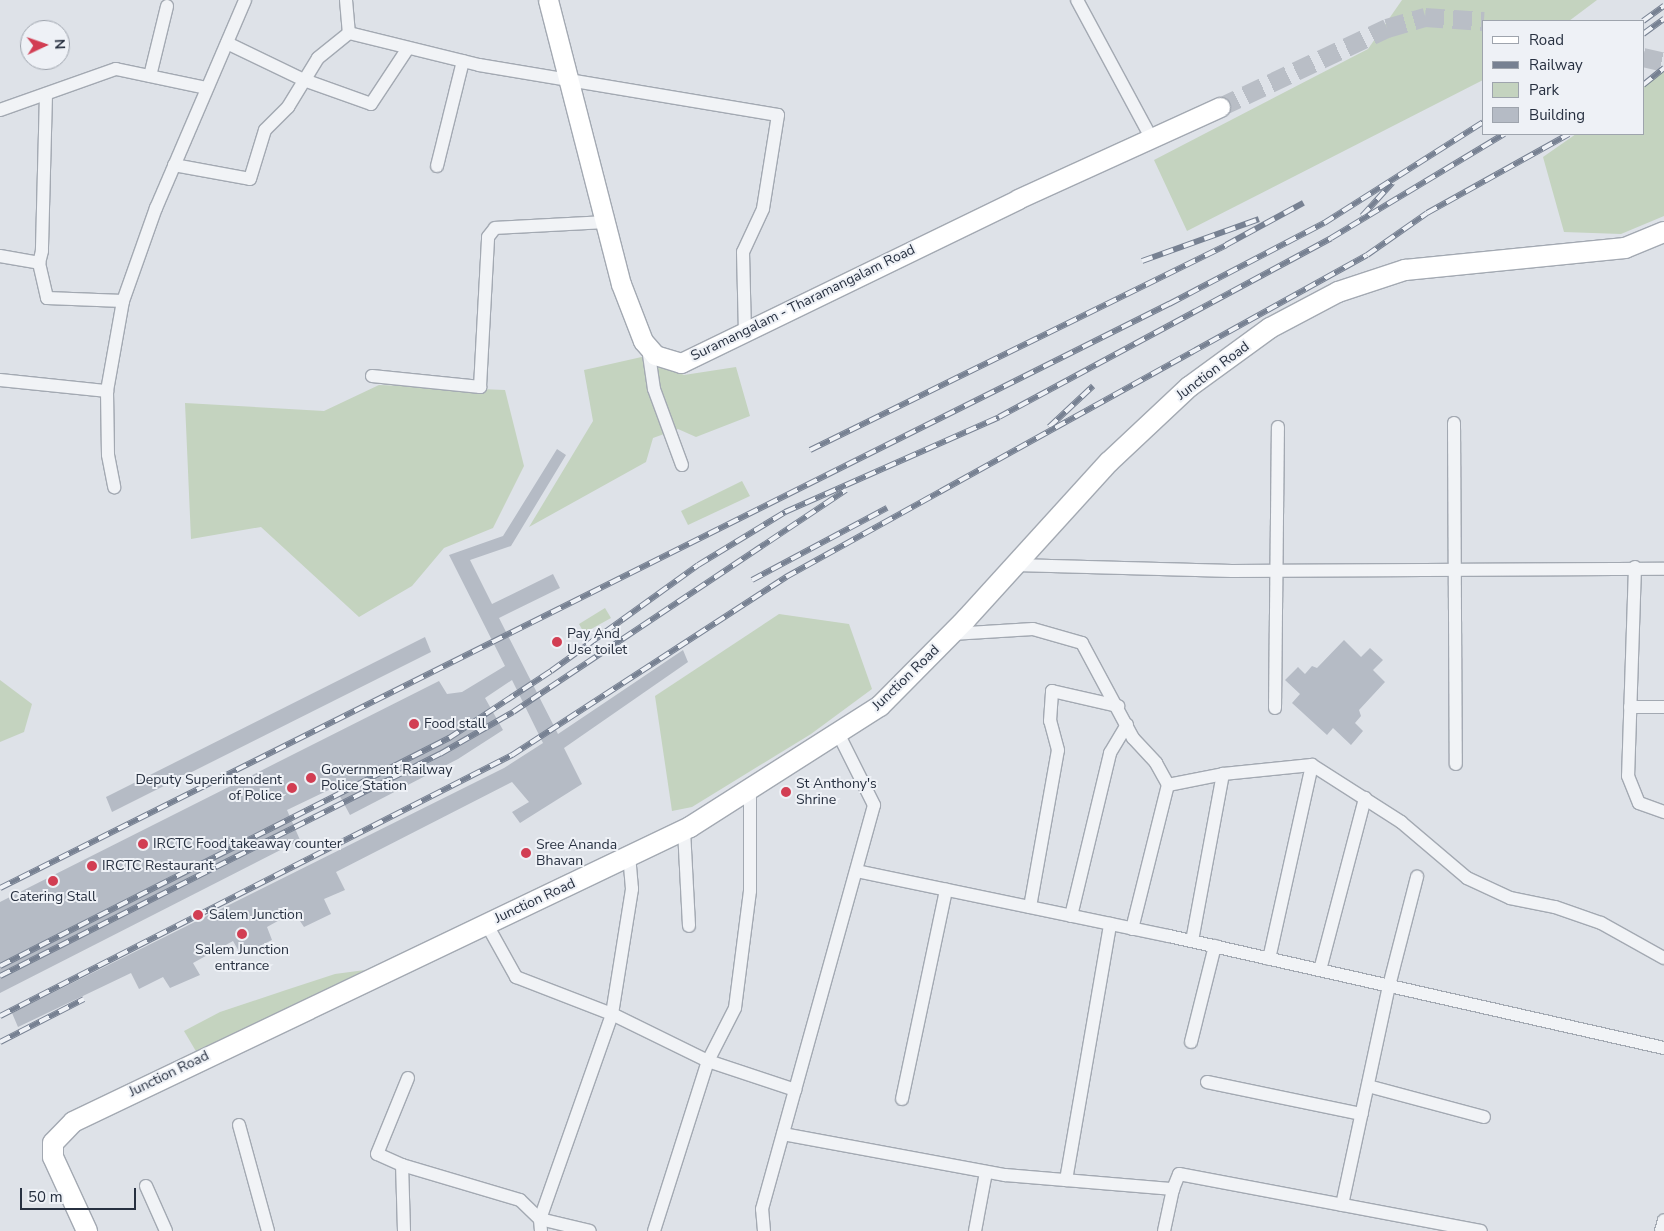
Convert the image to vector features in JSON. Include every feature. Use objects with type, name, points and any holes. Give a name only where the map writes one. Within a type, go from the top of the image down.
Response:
[{"type":"main road","points":[[548,0],[621,284],[643,341],[648,348]]},
{"type":"main road","name":"Suramangalam - Tharamangalam Road","points":[[648,348],[655,355],[681,363],[1018,199],[1220,107]]},
{"type":"main road","name":"Junction Road","points":[[87,1231],[52,1157],[53,1143],[73,1122],[684,830],[880,706],[952,634],[1109,462],[1189,387],[1270,328],[1338,292],[1405,270],[1624,248],[1664,232]]},
{"type":"street","points":[[114,487],[108,455],[107,391],[123,302],[174,165],[245,0]]},
{"type":"street","points":[[346,0],[349,33]]},
{"type":"street","points":[[1077,0],[1152,139]]},
{"type":"street","points":[[150,76],[167,6]]},
{"type":"street","points":[[349,33],[463,61],[778,115],[763,209],[743,252],[745,332]]},
{"type":"street","points":[[174,165],[250,180],[265,130],[288,107],[318,58],[349,33]]},
{"type":"street","points":[[227,43],[304,80],[371,104],[408,48]]},
{"type":"street","points":[[437,166],[463,61]]},
{"type":"street","points":[[0,110],[116,69],[207,88]]},
{"type":"street","points":[[46,94],[42,252],[38,262],[47,298],[123,302]]},
{"type":"street","points":[[372,376],[480,387],[488,237],[495,228],[605,222]]},
{"type":"street","points":[[0,256],[38,262]]},
{"type":"street","points":[[648,348],[654,389],[682,465]]},
{"type":"street","points":[[0,380],[107,391]]},
{"type":"street","points":[[1454,424],[1456,764]]},
{"type":"street","points":[[1275,708],[1278,427]]},
{"type":"street","points":[[1015,565],[1275,571],[1635,567],[1664,569]]},
{"type":"street","points":[[1635,567],[1628,776],[1639,802],[1664,812]]},
{"type":"street","points":[[952,634],[1033,629],[1082,643],[1118,706],[1127,726],[1168,785],[1132,929]]},
{"type":"street","points":[[1030,907],[1058,750],[1050,721],[1052,691],[1118,706]]},
{"type":"street","points":[[1630,707],[1664,707]]},
{"type":"street","points":[[1071,916],[1110,753],[1127,726]]},
{"type":"street","points":[[764,1231],[762,1209],[874,805],[838,733]]},
{"type":"street","points":[[1168,785],[1223,774],[1312,766],[1365,798],[1433,846],[1467,878],[1510,898],[1555,906],[1601,923],[1664,958]]},
{"type":"street","points":[[1269,959],[1312,766]]},
{"type":"street","points":[[1192,941],[1223,774]]},
{"type":"street","points":[[654,1231],[708,1061],[736,1008],[750,892],[750,788]]},
{"type":"street","points":[[1320,970],[1365,798]]},
{"type":"street","points":[[684,830],[689,926]]},
{"type":"street","points":[[540,1225],[612,1014],[632,889],[629,856]]},
{"type":"street","points":[[857,871],[1215,946],[1664,1048]]},
{"type":"street","points":[[1342,1205],[1389,986],[1417,877]]},
{"type":"street","points":[[902,1099],[946,890]]},
{"type":"street","points":[[486,924],[516,977],[612,1014],[708,1061],[795,1090]]},
{"type":"street","points":[[1066,1180],[1110,924]]},
{"type":"street","points":[[1191,1042],[1215,946]]},
{"type":"street","points":[[408,1078],[377,1154],[402,1165],[520,1200],[540,1225],[590,1231]]},
{"type":"street","points":[[1207,1082],[1362,1114]]},
{"type":"street","points":[[1368,1086],[1484,1116]]},
{"type":"street","points":[[239,1125],[268,1231]]},
{"type":"street","points":[[783,1134],[986,1172],[1173,1188]]},
{"type":"street","points":[[402,1165],[404,1231]]},
{"type":"street","points":[[975,1231],[986,1172]]},
{"type":"street","points":[[1164,1231],[1173,1188],[1179,1174],[1481,1231]]},
{"type":"street","points":[[146,1186],[166,1231]]},
{"type":"street","points":[[1661,1231],[1664,1220]]},
{"type":"green space","points":[[1402,0],[1597,0],[1570,20],[1482,20],[1482,81],[1187,231],[1154,160],[1368,49]]},
{"type":"green space","points":[[1664,71],[1664,216],[1621,234],[1564,232],[1543,157],[1575,135],[1644,135],[1644,85]]},
{"type":"green space","points":[[646,356],[684,375],[736,367],[750,416],[696,437],[678,429],[653,438],[646,462],[529,527],[593,421],[584,370]]},
{"type":"green space","points":[[379,385],[505,390],[524,466],[493,528],[444,548],[412,586],[359,617],[261,527],[191,539],[185,403],[324,411]]},
{"type":"green space","points":[[742,481],[750,496],[688,525],[681,511]]},
{"type":"green space","points":[[605,608],[611,618],[584,633],[579,624]]},
{"type":"green space","points":[[779,614],[849,624],[872,689],[811,734],[692,807],[672,811],[655,696]]},
{"type":"green space","points":[[0,680],[32,704],[24,732],[0,742]]},
{"type":"green space","points":[[365,970],[197,1053],[184,1031],[220,1012],[335,974]]},
{"type":"building","points":[[557,449],[566,455],[511,546],[470,560],[492,604],[553,574],[560,588],[499,618],[558,734],[683,650],[688,662],[564,748],[582,784],[520,823],[512,812],[529,802],[512,782],[336,872],[345,890],[324,899],[331,914],[304,927],[294,912],[267,927],[272,940],[241,955],[233,941],[193,963],[200,975],[170,988],[163,977],[139,989],[131,973],[18,1027],[12,1013],[504,768],[543,743],[512,680],[485,698],[503,730],[458,759],[350,815],[335,787],[287,810],[300,840],[0,993],[0,902],[439,681],[447,694],[462,692],[505,666],[449,555],[503,536]]},
{"type":"building","points":[[425,637],[431,652],[112,812],[106,797]]},
{"type":"building","points":[[1344,640],[1361,657],[1370,648],[1383,660],[1373,670],[1385,682],[1359,710],[1361,716],[1355,723],[1363,731],[1351,745],[1333,728],[1327,735],[1292,703],[1300,694],[1285,680],[1298,667],[1305,674],[1312,666],[1317,668]]},
{"type":"tunnel","points":[[1220,107],[1387,28],[1425,17],[1482,21]]},
{"type":"tunnel","points":[[1644,57],[1664,62]]},
{"type":"railway","points":[[1644,20],[1664,6]]},
{"type":"railway","points":[[1644,33],[1664,19]]},
{"type":"railway","points":[[1644,84],[1664,68]]},
{"type":"railway","points":[[0,888],[1169,304],[1324,223],[1482,123]]},
{"type":"railway","points":[[0,966],[449,738],[551,671],[698,565],[785,512],[999,417],[1331,238],[1502,135]]},
{"type":"railway","points":[[0,1016],[512,755],[786,577],[1367,255],[1427,213],[1567,135]]},
{"type":"railway","points":[[1362,216],[1392,183]]},
{"type":"railway","points":[[810,450],[1226,245],[1303,203]]},
{"type":"railway","points":[[1142,261],[1259,219]]},
{"type":"railway","points":[[1049,427],[1093,386]]},
{"type":"railway","points":[[0,976],[440,754],[513,712],[846,490]]},
{"type":"railway","points":[[752,580],[887,508]]},
{"type":"railway","points":[[0,1042],[84,999]]},
{"type":"place","name":"Pay And Use toilet","points":[[557,642]]},
{"type":"place","name":"Food stall","points":[[414,724]]},
{"type":"place","name":"Government Railway Police Station","points":[[311,778]]},
{"type":"place","name":"Deputy Superintendent of Police","points":[[292,788]]},
{"type":"place","name":"St Anthony's Shrine","points":[[786,792]]},
{"type":"place","name":"IRCTC Food takeaway counter","points":[[143,844]]},
{"type":"place","name":"Sree Ananda Bhavan","points":[[526,853]]},
{"type":"place","name":"IRCTC Restaurant","points":[[92,866]]},
{"type":"place","name":"Catering Stall","points":[[53,881]]},
{"type":"place","name":"Salem Junction","points":[[198,915]]},
{"type":"place","name":"Salem Junction entrance","points":[[242,934]]}]
